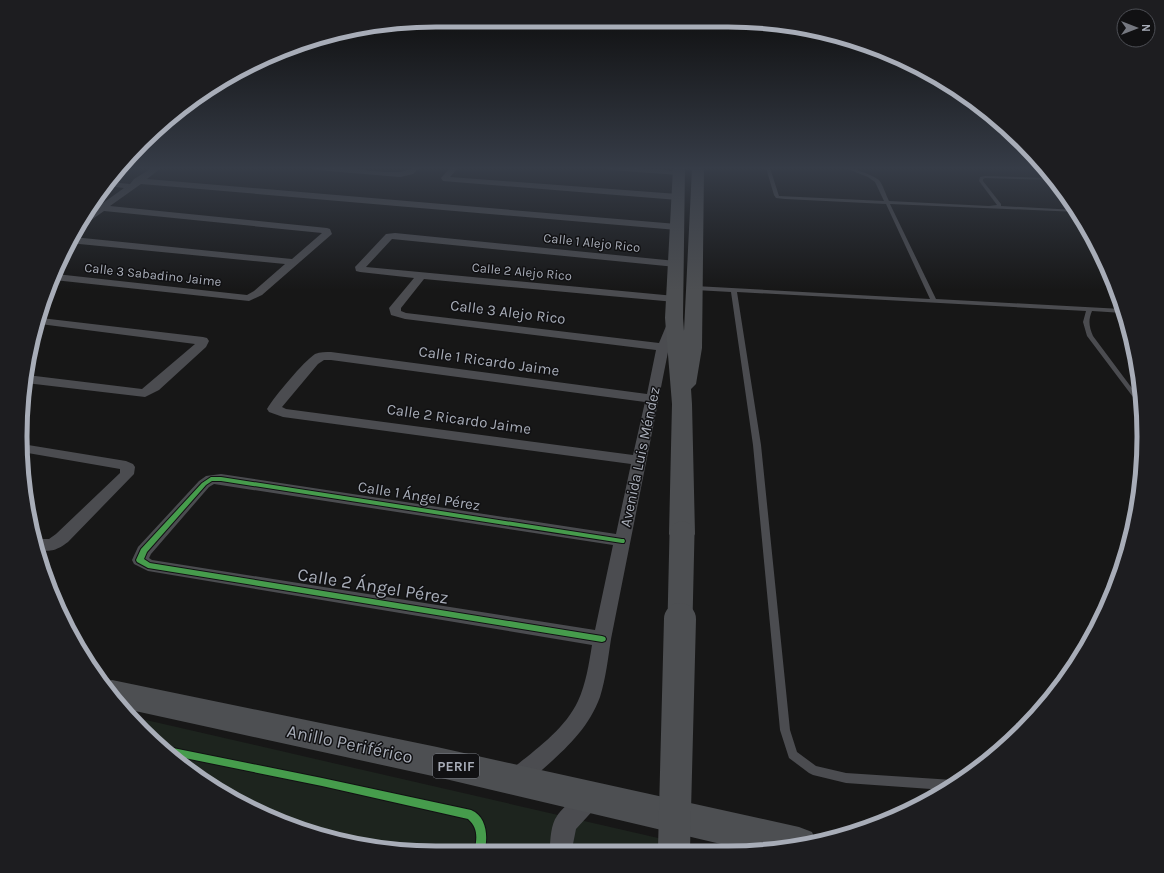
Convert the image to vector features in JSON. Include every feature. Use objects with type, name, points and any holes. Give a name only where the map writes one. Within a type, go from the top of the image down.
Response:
[{"type":"main road","name":"Avenida Luis Méndez","points":[[674,846],[682,534],[682,404],[674,318],[678,209]]},
{"type":"main road","name":"Avenida Luis Méndez","points":[[682,404],[693,348],[697,209]]},
{"type":"main road","name":"Anillo Periférico","points":[[118,693],[591,797],[782,842]]},
{"type":"street","points":[[77,241],[293,262],[327,234],[327,231],[322,229],[109,209]]},
{"type":"street","points":[[446,209],[677,227]]},
{"type":"street","name":"Calle 1 Alejo Rico","points":[[366,270],[360,269],[360,267],[389,236],[676,264]]},
{"type":"street","name":"Calle 3 Sabadino Jaime","points":[[59,278],[249,298],[258,293],[293,262]]},
{"type":"street","name":"Calle 2 Alejo Rico","points":[[366,270],[675,299]]},
{"type":"street","name":"Calle 3 Alejo Rico","points":[[421,276],[395,308],[395,313],[413,317],[663,347]]},
{"type":"street","name":"Avenida Luis Méndez","points":[[515,780],[554,747],[581,715],[595,682],[602,639],[663,347],[674,318]]},
{"type":"street","points":[[32,380],[145,393],[154,387],[204,341],[44,321]]},
{"type":"street","name":"Calle 1 Ricardo Jaime","points":[[274,409],[278,402],[314,361],[321,356],[652,399]]},
{"type":"street","name":"Calle 2 Ricardo Jaime","points":[[274,409],[291,414],[639,460]]},
{"type":"street","points":[[27,449],[122,464],[128,467],[127,474],[62,538],[45,545]]},
{"type":"street","name":"Calle 1 Ángel Pérez","points":[[140,560],[144,551],[204,484],[211,479],[221,479],[622,541]]},
{"type":"street","name":"Calle 2 Ángel Pérez","points":[[140,560],[148,565],[602,639]]},
{"type":"street","points":[[561,846],[565,824],[591,797]]},
{"type":"lane","points":[[890,209],[934,301]]},
{"type":"lane","points":[[1031,209],[1069,211]]},
{"type":"lane","points":[[695,288],[1117,311]]},
{"type":"lane","points":[[734,290],[757,445],[785,730],[793,755],[812,770],[846,778],[942,785]]},
{"type":"lane","points":[[1090,309],[1086,316],[1085,324],[1090,336],[1134,395]]},
{"type":"shaded area","points":[[140,719],[693,846],[436,846],[410,845],[357,838],[305,824],[255,804],[209,777],[187,761],[166,744]]},
{"type":"cycle path","points":[[602,639],[148,565],[140,560],[144,551],[204,484],[211,479],[221,479],[622,541]]},
{"type":"cycle path","points":[[177,753],[322,782],[471,815],[480,826],[482,835],[481,846]]}]
